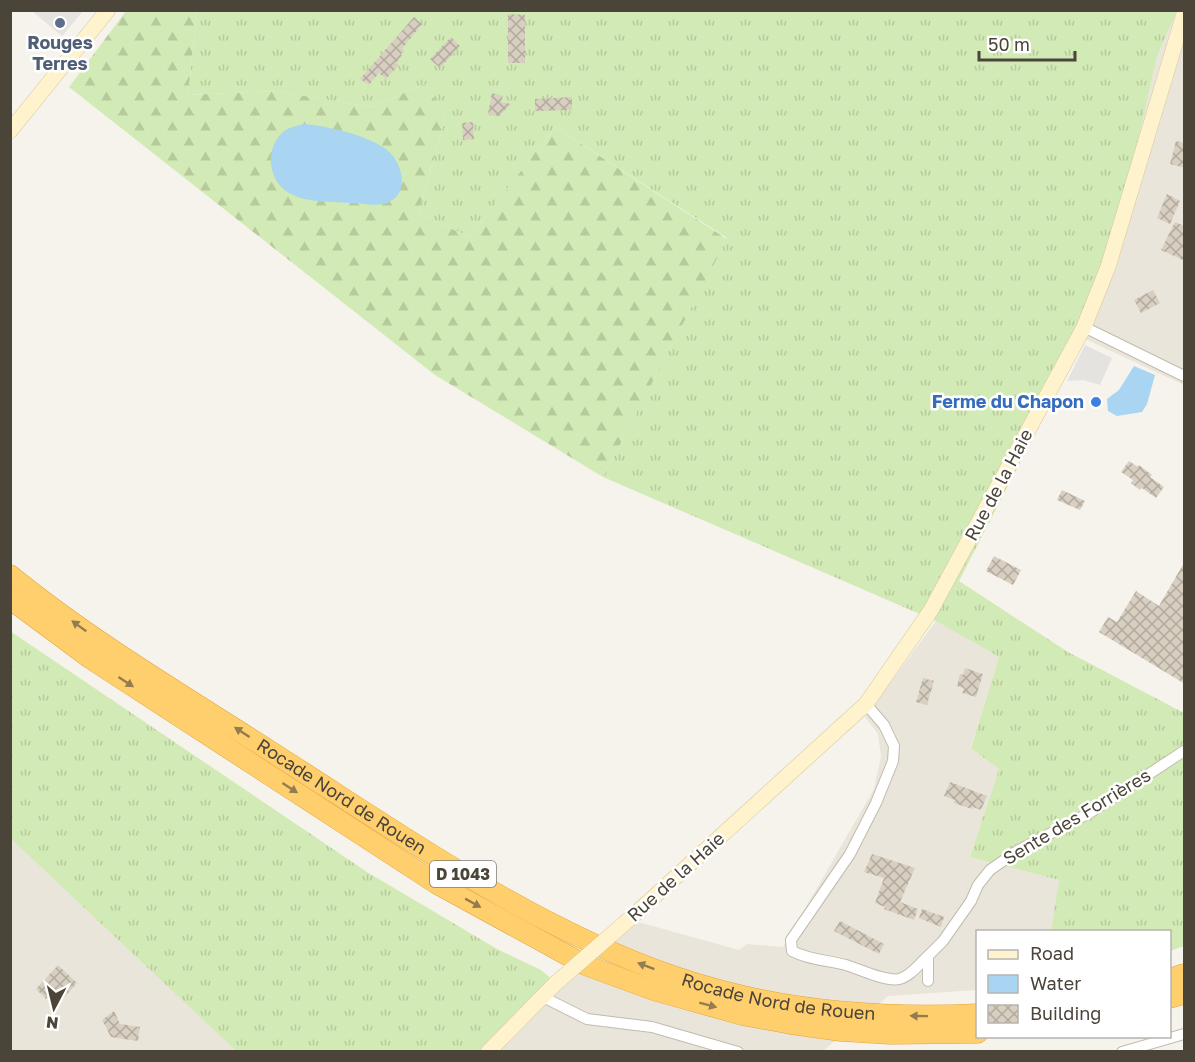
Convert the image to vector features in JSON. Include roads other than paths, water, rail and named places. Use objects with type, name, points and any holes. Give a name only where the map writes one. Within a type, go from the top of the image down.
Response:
[{"type":"highway","name":"Rocade Nord de Rouen","points":[[10,575],[100,641],[451,867],[534,915],[588,942],[677,978],[746,997],[794,1006],[842,1013],[940,1016],[976,1014]]},
{"type":"highway","name":"Rocade Nord de Rouen","points":[[10,599],[91,659],[437,884],[585,964],[653,990],[742,1015],[791,1024],[841,1031],[890,1034],[976,1033]]},
{"type":"street","points":[[10,131],[108,10]]},
{"type":"street","name":"Rue de la Haie","points":[[488,1052],[556,983],[866,704],[931,610],[1084,327],[1108,267],[1162,85],[1181,44],[1185,14]]},
{"type":"street","points":[[1084,327],[1185,376]]},
{"type":"street","points":[[866,704],[884,725],[894,746],[893,760],[876,803],[850,854],[790,940],[792,951],[804,957],[843,964],[899,980],[907,976],[928,956]]},
{"type":"street","name":"Sente des Forrières","points":[[928,956],[944,941],[978,885],[990,870],[1017,851],[1091,812],[1185,752]]},
{"type":"street","points":[[928,956],[928,981]]},
{"type":"street","points":[[543,997],[587,1019],[652,1027],[738,1052]]},
{"type":"street","points":[[1122,1052],[1185,1034]]},
{"type":"water","points":[[304,124],[335,129],[358,136],[387,150],[396,161],[401,176],[402,183],[397,196],[387,203],[371,205],[312,200],[298,197],[283,189],[273,174],[271,156],[273,147],[283,132]]},
{"type":"water","points":[[1134,366],[1155,375],[1147,404],[1142,412],[1117,416],[1108,411],[1107,399],[1119,390]]},
{"type":"place","name":"Rouges Terres","points":[[60,23]]},
{"type":"place","name":"Ferme du Chapon","points":[[1096,402]]}]
